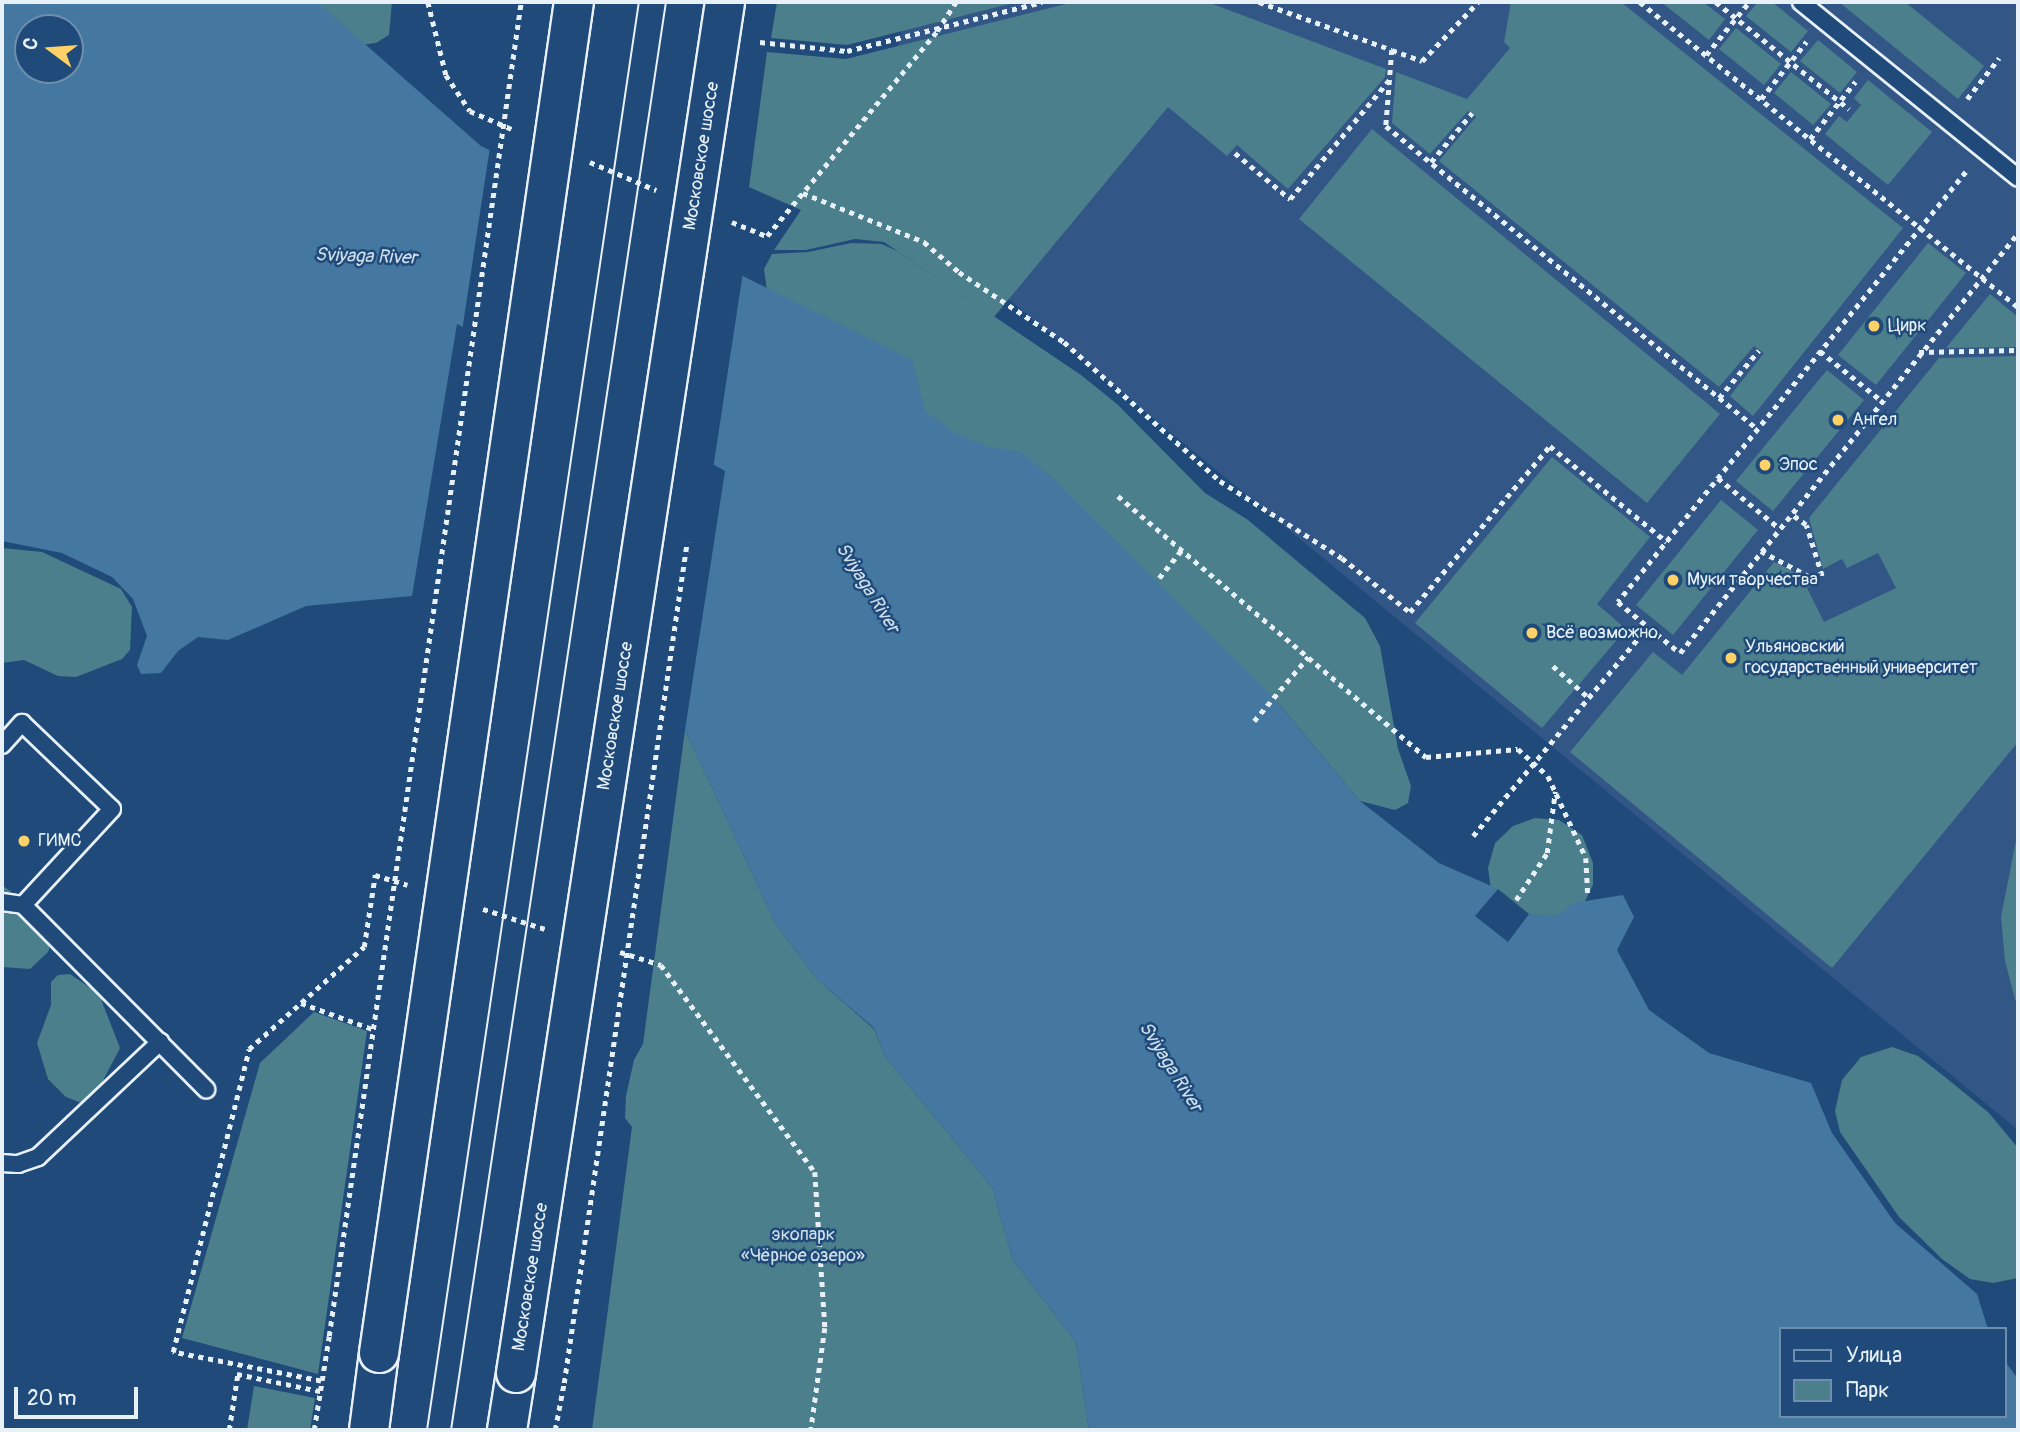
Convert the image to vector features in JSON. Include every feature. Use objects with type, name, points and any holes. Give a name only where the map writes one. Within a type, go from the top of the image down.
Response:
[{"type":"main road","points":[[369,1430],[574,2]]},
{"type":"main road","name":"Московское шоссе","points":[[507,1430],[725,2]]},
{"type":"lane","points":[[1801,2],[2018,178]]},
{"type":"lane","points":[[2,745],[22,723],[113,808],[23,905]]},
{"type":"lane","points":[[2,902],[23,905],[206,1089]]},
{"type":"lane","points":[[2,1163],[18,1164],[38,1157],[160,1042]]},
{"type":"path","points":[[428,2],[446,75],[470,111],[519,132]]},
{"type":"path","points":[[314,1430],[375,1030],[521,2]]},
{"type":"path","points":[[730,221],[767,236],[937,30],[956,2]]},
{"type":"path","points":[[758,57],[760,43],[847,51],[1042,2]]},
{"type":"path","points":[[1259,2],[1422,61],[1478,2]]},
{"type":"path","points":[[1640,2],[2018,307]]},
{"type":"path","points":[[1716,2],[1849,109]]},
{"type":"path","points":[[1706,55],[1749,2]]},
{"type":"path","points":[[1761,99],[1824,20]]},
{"type":"path","points":[[1392,50],[1386,126],[1757,429]]},
{"type":"path","points":[[1948,121],[2000,58]]},
{"type":"path","points":[[1810,139],[1873,60]]},
{"type":"path","points":[[1235,153],[1290,199],[1390,80]]},
{"type":"path","points":[[1431,163],[1472,113]]},
{"type":"path","points":[[1984,150],[1618,602],[1680,653],[1919,352],[2018,233]]},
{"type":"path","points":[[581,158],[668,195]]},
{"type":"path","points":[[803,192],[924,242],[959,272],[1064,342],[1220,481],[1342,558],[1410,612],[1550,446],[1667,542]]},
{"type":"path","points":[[732,237],[736,209]]},
{"type":"path","points":[[1719,398],[1759,350]]},
{"type":"path","points":[[1919,352],[2018,350]]},
{"type":"path","points":[[1821,351],[1882,401]]},
{"type":"path","points":[[1718,478],[1779,528]]},
{"type":"path","points":[[1118,496],[1426,757],[1518,749],[1548,776],[1587,858],[1588,897]]},
{"type":"path","points":[[1761,551],[1814,579],[1822,576],[1806,525],[1791,513]]},
{"type":"path","points":[[555,1430],[689,527]]},
{"type":"path","points":[[1160,578],[1182,550]]},
{"type":"path","points":[[1473,836],[1648,627]]},
{"type":"path","points":[[1254,721],[1308,657]]},
{"type":"path","points":[[1553,666],[1588,697]]},
{"type":"path","points":[[1516,901],[1547,853],[1555,791]]},
{"type":"path","points":[[321,1381],[173,1352],[249,1049],[364,947],[375,875],[414,887]]},
{"type":"path","points":[[479,908],[557,933]]},
{"type":"path","points":[[609,949],[661,965],[815,1172],[825,1328],[811,1430]]},
{"type":"path","points":[[301,1003],[375,1030]]},
{"type":"path","points":[[229,1430],[239,1365]]},
{"type":"path","points":[[237,1374],[320,1391]]},
{"type":"shaded area","name":"Ульяновский государственный университет","points":[[907,2],[2018,2],[2018,1130],[870,185]]},
{"type":"green space","points":[[294,2],[392,2],[389,35],[376,43],[347,47]]},
{"type":"green space","points":[[777,2],[1017,2],[847,45],[771,38]]},
{"type":"green space","points":[[1074,2],[1207,2],[1386,69],[1385,77],[1288,189],[1237,145],[1227,156],[1168,107],[994,317],[884,242],[855,239],[806,250],[774,250],[801,210],[749,187],[767,52],[846,59]]},
{"type":"green space","points":[[1511,2],[1621,2],[1903,228],[1753,416],[1730,396],[1764,353],[1754,346],[1719,387],[1439,161],[1476,117],[1472,113],[1468,111],[1430,154],[1392,123],[1396,72],[1467,99],[1510,48],[1504,42]]},
{"type":"green space","points":[[1661,2],[1703,2],[1725,19],[1709,40]]},
{"type":"green space","points":[[1758,2],[1772,2],[1808,31],[1791,52],[1746,16]]},
{"type":"green space","points":[[1839,2],[1905,2],[1984,66],[1958,99]]},
{"type":"green space","points":[[1736,28],[1781,64],[1764,85],[1719,49]]},
{"type":"green space","points":[[1818,40],[1857,72],[1840,93],[1800,61]]},
{"type":"green space","points":[[1791,72],[1831,104],[1813,125],[1774,93]]},
{"type":"green space","points":[[1868,80],[1932,132],[1888,185],[1825,134],[1839,116],[1847,122],[1861,105],[1854,98]]},
{"type":"green space","points":[[1372,129],[1720,414],[1647,503],[1299,219]]},
{"type":"green space","points":[[851,243],[882,244],[897,251],[1081,375],[1117,404],[1205,493],[1248,520],[1365,618],[1380,646],[1398,749],[1411,786],[1408,803],[1395,810],[1360,801],[1274,698],[769,306],[764,269],[772,254],[808,252]]},
{"type":"green space","points":[[1928,243],[1966,273],[1876,385],[1838,355]]},
{"type":"green space","points":[[1990,294],[2018,317],[2018,347],[1946,348]]},
{"type":"green space","points":[[2018,356],[2018,742],[1832,968],[1570,752],[1653,652],[1682,675],[1774,562],[1810,580],[1813,585],[1807,588],[1824,622],[1896,588],[1878,553],[1847,568],[1842,559],[1823,569],[1809,518],[1939,358]]},
{"type":"green space","points":[[1827,370],[1864,400],[1773,511],[1736,481]]},
{"type":"green space","points":[[1552,457],[1650,537],[1597,604],[1626,629],[1542,728],[1415,623]]},
{"type":"green space","points":[[1721,500],[1758,530],[1673,635],[1636,605]]},
{"type":"green space","points":[[2,548],[42,552],[121,589],[132,607],[130,650],[122,659],[76,677],[58,676],[24,660],[2,663]]},
{"type":"green space","name":"экопарк «Чёрное озеро»","points":[[685,730],[776,924],[818,980],[874,1029],[884,1055],[992,1187],[1013,1260],[1076,1342],[1089,1430],[592,1430],[632,1127],[625,1118],[626,1096],[634,1060],[643,1044]]},
{"type":"green space","points":[[1535,818],[1559,820],[1582,835],[1593,863],[1593,885],[1581,909],[1536,924],[1491,890],[1488,868],[1495,843],[1513,826]]},
{"type":"green space","points":[[2018,830],[2018,1010],[2005,961],[2001,917]]},
{"type":"green space","points":[[2,885],[47,919],[52,941],[48,952],[30,969],[2,967]]},
{"type":"green space","points":[[70,974],[99,994],[120,1048],[96,1094],[84,1104],[66,1097],[48,1079],[37,1043],[51,1005],[51,982],[58,975]]},
{"type":"green space","points":[[314,1012],[367,1031],[318,1374],[182,1338],[260,1063]]},
{"type":"green space","points":[[1892,1047],[1918,1056],[1945,1077],[1989,1113],[2018,1148],[2018,1278],[1993,1283],[1970,1279],[1942,1259],[1899,1217],[1840,1132],[1835,1111],[1842,1080],[1861,1057]]},
{"type":"green space","points":[[254,1386],[315,1398],[310,1430],[247,1430]]},
{"type":"water","name":"Sviyaga River","points":[[2,2],[317,2],[481,146],[912,360],[925,411],[955,433],[989,447],[1021,452],[1056,481],[1274,698],[1360,801],[1439,863],[1498,889],[1529,914],[1558,916],[1573,903],[1623,895],[1634,917],[1617,950],[1649,1010],[1709,1053],[1811,1083],[1832,1133],[1895,1223],[1977,1294],[1987,1327],[1778,1327],[1778,1418],[2006,1418],[2006,1363],[2018,1379],[2018,1430],[1089,1430],[1076,1342],[1013,1260],[992,1187],[884,1055],[874,1028],[818,980],[776,924],[685,730],[725,471],[457,324],[412,596],[306,606],[228,640],[198,637],[178,651],[161,673],[141,674],[137,665],[147,636],[133,599],[112,577],[62,553],[2,541]]},
{"type":"pier","points":[[490,147],[743,272],[713,469],[462,331]]},
{"type":"pier","points":[[1498,889],[1529,914],[1508,942],[1475,916]]},
{"type":"tram line","points":[[427,1430],[639,2]]},
{"type":"tram line","points":[[451,1430],[666,2]]},
{"type":"place","name":"Цирк","points":[[1874,326]]},
{"type":"place","name":"Ангел","points":[[1838,420]]},
{"type":"place","name":"Эпос","points":[[1765,465]]},
{"type":"place","name":"Муки творчества","points":[[1673,580]]},
{"type":"place","name":"Всё возможно","points":[[1532,633]]},
{"type":"place","name":"Ульяновский государственный университет","points":[[1731,658]]},
{"type":"place","name":"ГИМС","points":[[24,841]]}]
